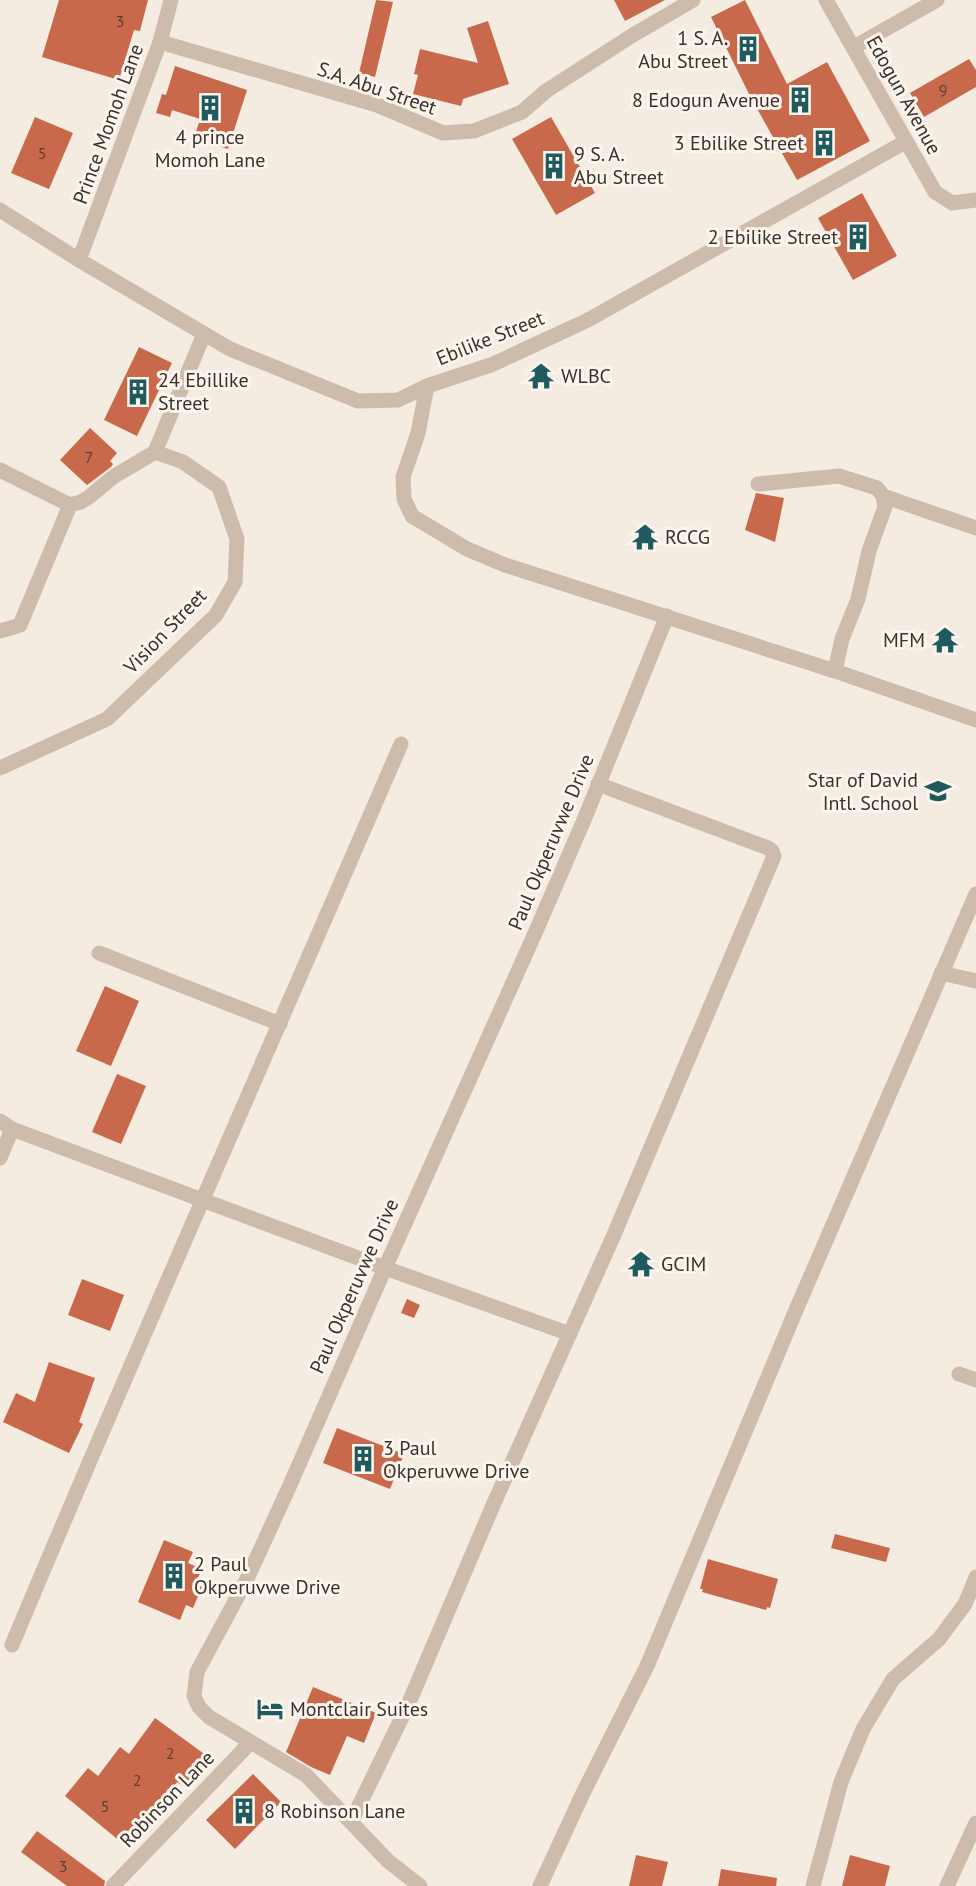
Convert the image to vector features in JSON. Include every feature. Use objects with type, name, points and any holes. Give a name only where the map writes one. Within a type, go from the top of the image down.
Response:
[{"type":"street","name":"Prince Momoh Lane","points":[[79,260],[160,42],[171,0]]},
{"type":"street","name":"S.A. Abu Street","points":[[160,42],[377,105],[443,133],[474,131],[522,112],[546,91],[633,35],[693,0]]},
{"type":"street","name":"Edogun Avenue","points":[[826,0],[935,192],[952,203],[976,200]]},
{"type":"street","points":[[854,47],[937,0]]},
{"type":"street","name":"Ebilike Street","points":[[0,210],[79,260],[230,349],[358,401],[398,400],[427,386],[491,365],[588,320],[905,142]]},
{"type":"street","points":[[0,470],[70,505],[89,497],[113,477],[155,452],[204,334]]},
{"type":"street","points":[[427,386],[418,433],[403,477],[404,499],[412,516],[467,549],[505,565],[835,671],[976,720]]},
{"type":"street","name":"Vision Street","points":[[0,768],[107,719],[216,615],[235,582],[237,539],[219,487],[183,462],[155,452]]},
{"type":"street","points":[[758,484],[839,476],[877,488],[884,496],[976,528]]},
{"type":"street","points":[[835,671],[842,639],[858,599],[869,551],[885,507],[884,496]]},
{"type":"street","points":[[0,631],[20,625],[70,505]]},
{"type":"street","name":"Paul Okperuvwe Drive","points":[[420,1886],[388,1861],[306,1775],[208,1717],[194,1696],[197,1672],[247,1579],[290,1485],[536,931],[667,616]]},
{"type":"street","points":[[12,1645],[105,1423],[401,744]]},
{"type":"street","points":[[351,1822],[408,1705],[494,1503],[613,1237],[774,856],[768,848],[598,784]]},
{"type":"street","points":[[540,1886],[584,1791],[648,1666],[796,1310],[976,894]]},
{"type":"street","points":[[99,953],[280,1024]]},
{"type":"street","points":[[941,973],[976,981]]},
{"type":"street","points":[[0,1158],[6,1125],[385,1268],[570,1334]]},
{"type":"street","points":[[959,1374],[976,1380]]},
{"type":"street","points":[[813,1886],[841,1782],[863,1729],[893,1679],[939,1639],[965,1604],[976,1577]]},
{"type":"street","name":"Robinson Lane","points":[[112,1886],[251,1742]]},
{"type":"street","points":[[947,1886],[976,1823]]},
{"type":"building","points":[[59,0],[148,0],[140,31],[134,30],[119,80],[42,57]]},
{"type":"building","points":[[376,0],[393,2],[375,77],[359,73]]},
{"type":"building","points":[[614,0],[665,0],[625,21]]},
{"type":"building","points":[[745,0],[787,84],[827,62],[870,141],[797,180],[750,96],[711,17]]},
{"type":"building","points":[[488,21],[509,84],[463,99],[461,106],[413,94],[418,75],[414,74],[420,49],[478,63],[467,28]]},
{"type":"building","points":[[969,59],[976,70],[976,87],[924,117],[910,93]]},
{"type":"building","name":"4 prince Momoh Lane","points":[[175,66],[247,90],[228,149],[194,138],[200,119],[172,110],[170,117],[156,113],[162,94],[166,95]]},
{"type":"building","points":[[35,117],[73,133],[49,189],[11,173]]},
{"type":"building","name":"9 S. A. Abu Street","points":[[551,117],[595,193],[556,215],[512,139]]},
{"type":"building","name":"2 Ebilike Street","points":[[862,193],[897,256],[853,280],[818,218]]},
{"type":"building","name":"24 Ebillike Street","points":[[139,347],[172,363],[137,436],[104,420]]},
{"type":"building","points":[[90,428],[117,453],[110,461],[113,464],[111,467],[87,485],[60,460]]},
{"type":"building","points":[[756,493],[784,498],[775,542],[745,530]]},
{"type":"building","points":[[105,986],[139,1001],[111,1066],[76,1051]]},
{"type":"building","points":[[117,1074],[146,1086],[121,1144],[92,1132]]},
{"type":"building","points":[[82,1279],[124,1295],[110,1331],[68,1315]]},
{"type":"building","points":[[407,1299],[420,1305],[414,1318],[401,1313]]},
{"type":"building","points":[[49,1362],[95,1378],[79,1422],[83,1424],[69,1453],[3,1422],[16,1393],[35,1402]]},
{"type":"building","name":"3 Paul Okperuvwe Drive","points":[[337,1428],[404,1454],[390,1489],[323,1463]]},
{"type":"building","points":[[835,1534],[890,1548],[886,1562],[831,1548]]},
{"type":"building","name":"2 Paul Okperuvwe Drive","points":[[164,1540],[193,1552],[188,1563],[202,1569],[195,1584],[202,1587],[193,1608],[186,1605],[180,1620],[138,1602]]},
{"type":"building","points":[[708,1559],[778,1579],[770,1608],[767,1607],[766,1610],[702,1592],[703,1589],[700,1589]]},
{"type":"building","points":[[313,1687],[376,1713],[364,1743],[347,1736],[330,1775],[286,1752]]},
{"type":"building","points":[[155,1718],[207,1756],[185,1787],[177,1782],[154,1813],[150,1810],[122,1843],[65,1796],[88,1768],[98,1776],[120,1747],[129,1754]]},
{"type":"building","name":"8 Robinson Lane","points":[[253,1774],[281,1802],[235,1849],[206,1820]]},
{"type":"building","points":[[37,1831],[105,1881],[104,1886],[67,1886],[21,1852]]},
{"type":"building","points":[[636,1855],[668,1862],[662,1886],[629,1886]]},
{"type":"building","points":[[850,1855],[890,1866],[885,1886],[842,1886]]},
{"type":"building","points":[[721,1869],[777,1878],[776,1886],[718,1886]]},
{"type":"place","name":"1 S. A. Abu Street","points":[[748,49]]},
{"type":"place","name":"8 Edogun Avenue","points":[[800,100]]},
{"type":"place","name":"4 prince Momoh Lane","points":[[210,108]]},
{"type":"place","name":"3 Ebilike Street","points":[[824,143]]},
{"type":"place","name":"9 S. A. Abu Street","points":[[554,166]]},
{"type":"place","name":"2 Ebilike Street","points":[[858,237]]},
{"type":"place","name":"WLBC","points":[[541,376]]},
{"type":"place","name":"24 Ebillike Street","points":[[138,392]]},
{"type":"place","name":"RCCG","points":[[645,537]]},
{"type":"place","name":"MFM","points":[[945,640]]},
{"type":"place","name":"Star of David Intl. School","points":[[938,791]]},
{"type":"place","name":"GCIM","points":[[641,1264]]},
{"type":"place","name":"3 Paul Okperuvwe Drive","points":[[363,1459]]},
{"type":"place","name":"2 Paul Okperuvwe Drive","points":[[174,1576]]},
{"type":"place","name":"Montclair Suites","points":[[270,1709]]},
{"type":"place","name":"8 Robinson Lane","points":[[244,1811]]}]
